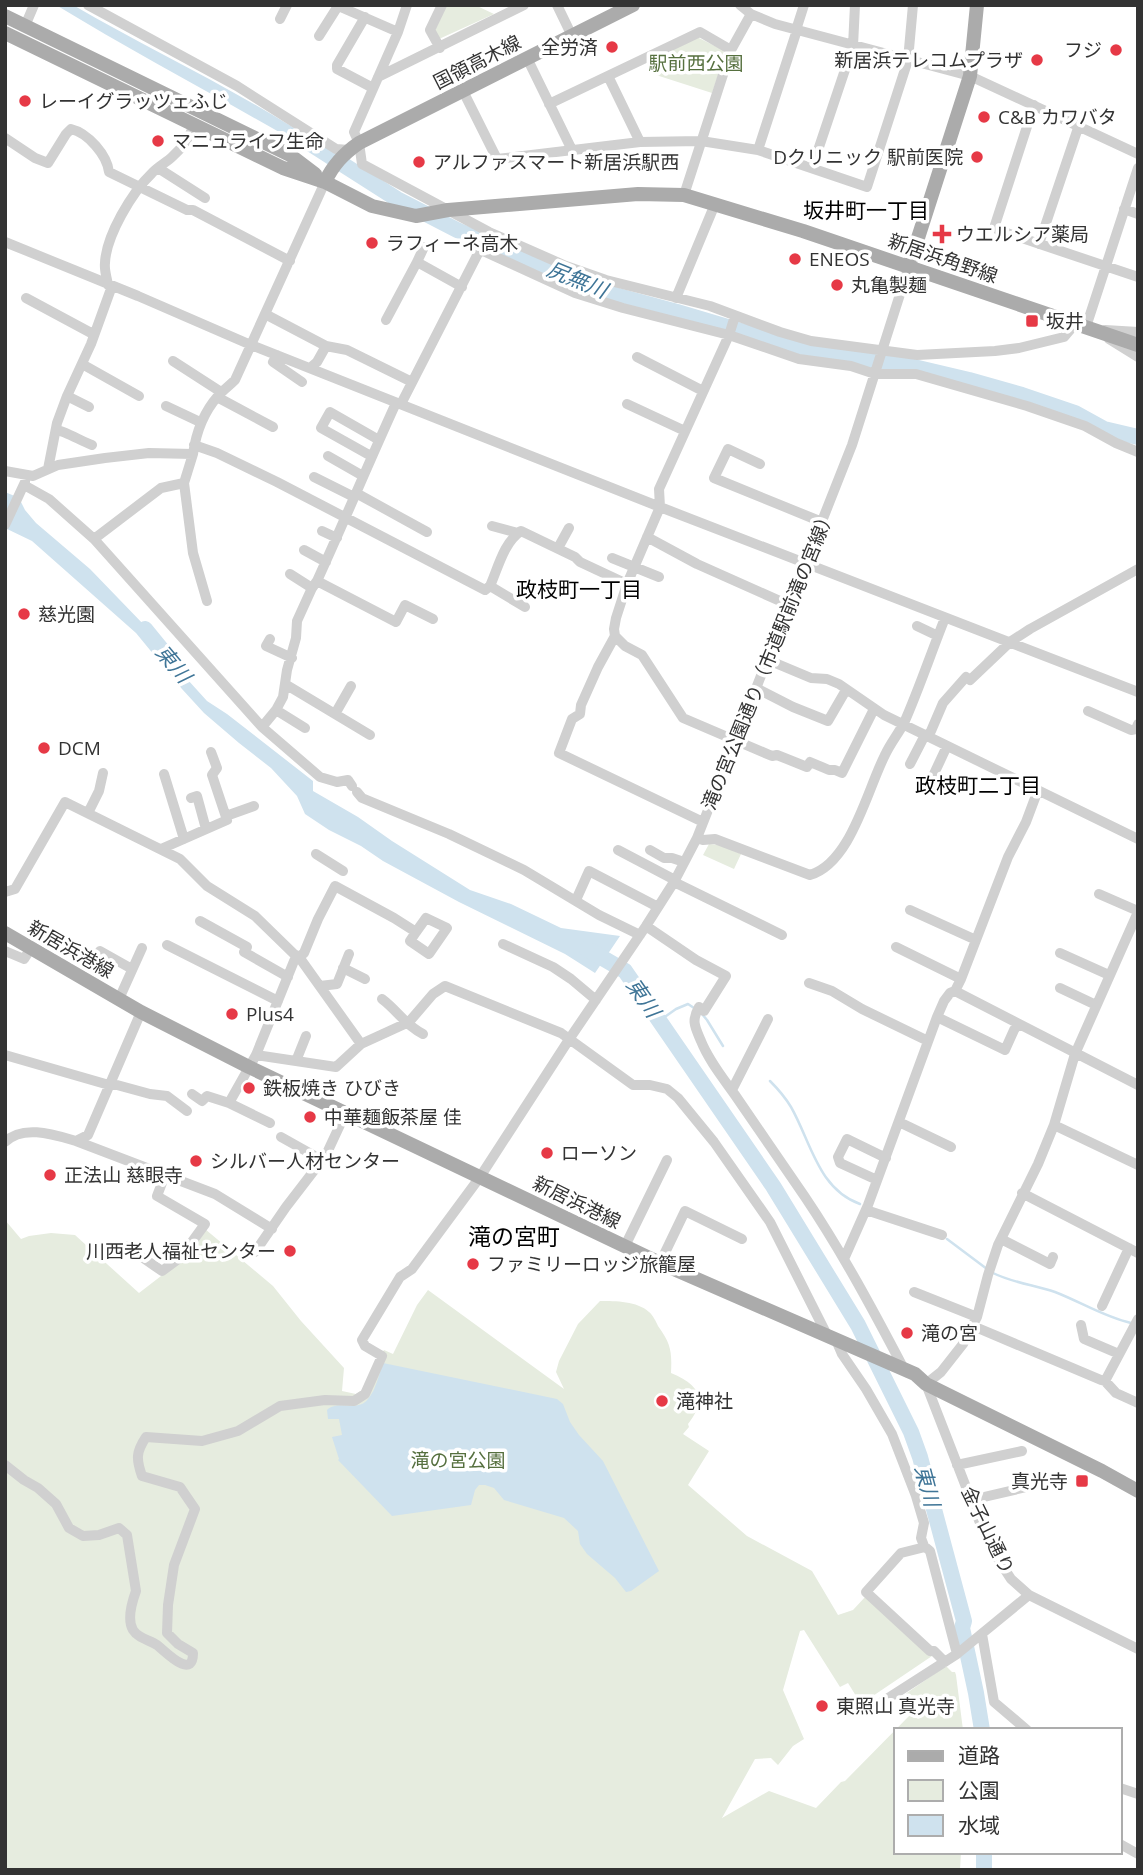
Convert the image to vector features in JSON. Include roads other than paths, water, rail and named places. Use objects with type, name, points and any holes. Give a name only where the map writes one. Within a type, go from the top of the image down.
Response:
[{"type":"main road","name":"国領高木線","points":[[345,154],[633,5]]},
{"type":"main road","points":[[909,266],[970,76],[977,5]]},
{"type":"main road","points":[[5,17],[290,155],[325,182]]},
{"type":"main road","points":[[5,33],[283,168],[325,182]]},
{"type":"main road","points":[[325,182],[345,154]]},
{"type":"main road","name":"新居浜角野線","points":[[325,182],[372,206],[416,216],[638,194],[684,195],[803,230],[1138,345]]},
{"type":"main road","name":"新居浜港線","points":[[5,933],[141,1012],[252,1061],[346,1112],[660,1263],[899,1366],[915,1374],[926,1384],[1138,1491]]},
{"type":"street","points":[[25,26],[34,5]]},
{"type":"street","points":[[88,5],[237,86],[336,149],[488,234],[606,281],[710,306],[735,317],[811,341],[882,352],[917,355],[1019,348],[1064,337],[1085,327],[1138,332]]},
{"type":"street","points":[[280,19],[287,5]]},
{"type":"street","points":[[345,154],[407,5]]},
{"type":"street","points":[[440,48],[430,30],[442,5]]},
{"type":"street","points":[[365,17],[337,69],[376,83],[524,5]]},
{"type":"street","points":[[557,5],[572,36]]},
{"type":"street","points":[[740,5],[751,14],[796,30],[970,76],[1138,154]]},
{"type":"street","points":[[758,150],[804,5]]},
{"type":"street","points":[[812,168],[853,46],[855,5]]},
{"type":"street","points":[[463,91],[497,159],[640,142],[701,141],[758,150],[867,187],[908,60],[913,5]]},
{"type":"street","points":[[319,37],[337,6],[398,32]]},
{"type":"street","points":[[684,195],[731,50],[751,14]]},
{"type":"street","points":[[549,104],[701,32],[731,50]]},
{"type":"street","points":[[527,58],[572,150]]},
{"type":"street","points":[[608,76],[640,142]]},
{"type":"street","points":[[1034,105],[995,225],[998,230],[1138,277]]},
{"type":"street","points":[[48,469],[67,396],[91,344],[110,286],[104,267],[109,244],[126,209],[141,187],[173,156],[190,136],[194,125]]},
{"type":"street","points":[[1039,244],[1078,128]]},
{"type":"street","points":[[5,138],[35,159],[48,163],[66,134],[71,129],[78,131],[105,159],[109,172],[187,210],[193,210],[290,261]]},
{"type":"street","points":[[158,168],[205,198]]},
{"type":"street","points":[[1085,327],[1138,168]]},
{"type":"street","points":[[207,601],[193,553],[184,483],[193,449],[201,422],[219,394],[235,380],[325,182]]},
{"type":"street","points":[[676,298],[715,204]]},
{"type":"street","points":[[1124,209],[1138,214]]},
{"type":"street","points":[[262,727],[283,697],[297,621],[347,517],[371,456],[488,234]]},
{"type":"street","points":[[5,242],[399,404],[1138,692]]},
{"type":"street","points":[[386,320],[424,247]]},
{"type":"street","points":[[482,249],[575,293],[622,308],[730,334],[799,359],[876,371],[916,374],[1086,426],[1138,452]]},
{"type":"street","points":[[417,262],[462,287]]},
{"type":"street","points":[[882,352],[909,266]]},
{"type":"street","points":[[26,298],[93,334]]},
{"type":"street","points":[[265,314],[326,346],[347,350],[412,382]]},
{"type":"street","points":[[703,822],[559,753],[572,719],[579,715],[598,667],[615,636],[616,618],[660,507],[659,489],[730,334],[735,317]]},
{"type":"street","points":[[1085,327],[1138,357]]},
{"type":"street","points":[[310,368],[317,362],[326,346]]},
{"type":"street","name":"滝の宮公園通り（市道駅前滝の宮線）","points":[[596,1000],[658,907],[697,838],[852,444],[882,352]]},
{"type":"street","points":[[277,355],[273,362],[303,382]]},
{"type":"street","points":[[637,356],[703,391]]},
{"type":"street","points":[[173,361],[219,394],[273,427]]},
{"type":"street","points":[[82,364],[139,396]]},
{"type":"street","points":[[67,396],[89,407]]},
{"type":"street","points":[[627,404],[685,431]]},
{"type":"street","points":[[166,406],[201,422]]},
{"type":"street","points":[[371,456],[321,428],[330,412],[379,440]]},
{"type":"street","points":[[56,430],[92,445]]},
{"type":"street","points":[[5,525],[24,484],[48,469],[58,465],[193,449],[217,453],[347,517],[485,590],[490,586],[506,549],[518,533]]},
{"type":"street","points":[[760,464],[728,449],[714,478],[822,522]]},
{"type":"street","points":[[328,456],[363,476]]},
{"type":"street","points":[[5,471],[49,499],[94,539],[262,727],[320,777],[337,782],[348,780],[362,797],[524,870],[599,915],[688,954],[726,976],[704,1011],[697,1011],[695,1026],[702,1044],[721,1077],[806,1198],[844,1259],[872,1306],[899,1366]]},
{"type":"street","points":[[314,477],[427,532]]},
{"type":"street","points":[[94,539],[161,488],[184,483]]},
{"type":"street","points":[[492,526],[518,533],[521,531],[628,584]]},
{"type":"street","points":[[558,548],[569,528]]},
{"type":"street","points":[[322,531],[337,538]]},
{"type":"street","points":[[648,537],[697,564],[789,605]]},
{"type":"street","points":[[303,550],[326,562]]},
{"type":"street","points":[[612,558],[659,577]]},
{"type":"street","points":[[910,764],[931,731],[943,703],[966,677],[970,680],[1010,642],[1138,569]]},
{"type":"street","points":[[290,574],[396,622],[405,605],[433,619]]},
{"type":"street","points":[[490,586],[525,607]]},
{"type":"street","points":[[697,838],[715,839],[810,875],[831,862],[855,825],[884,756],[903,724],[945,618]]},
{"type":"street","points":[[918,626],[938,636]]},
{"type":"street","points":[[615,636],[625,646],[642,655],[683,719],[807,767],[810,762],[842,773],[874,709]]},
{"type":"street","points":[[270,639],[266,646],[292,658]]},
{"type":"street","points":[[768,660],[811,678],[827,679],[874,709],[926,736],[1138,839]]},
{"type":"street","points":[[285,684],[370,735]]},
{"type":"street","points":[[335,714],[351,686]]},
{"type":"street","points":[[756,688],[828,721],[846,690]]},
{"type":"street","points":[[276,710],[305,728]]},
{"type":"street","points":[[1088,711],[1132,730],[1136,729],[1138,724]]},
{"type":"street","points":[[933,776],[947,746]]},
{"type":"street","points":[[161,849],[228,820],[212,775],[217,768],[211,752]]},
{"type":"street","points":[[88,813],[99,791],[103,772]]},
{"type":"street","points":[[164,774],[184,839]]},
{"type":"street","points":[[844,1259],[866,1210],[937,1017],[944,1001],[955,991],[961,979],[1008,857],[1026,822],[1038,790]]},
{"type":"street","points":[[197,796],[206,829]]},
{"type":"street","points":[[5,892],[15,889],[65,802],[180,859],[208,886],[256,916],[299,957],[361,1044]]},
{"type":"street","points":[[226,816],[254,806]]},
{"type":"street","points":[[618,850],[782,935]]},
{"type":"street","points":[[650,850],[664,858],[684,862]]},
{"type":"street","points":[[229,1102],[252,1061],[294,961],[304,953],[318,919],[345,868],[316,854]]},
{"type":"street","points":[[576,900],[589,871],[658,907]]},
{"type":"street","points":[[335,886],[416,932]]},
{"type":"street","points":[[926,1384],[942,1372],[963,1344],[975,1321],[1001,1239],[1038,1164],[1054,1125],[1075,1054],[1138,912],[1099,894]]},
{"type":"street","points":[[910,910],[976,940]]},
{"type":"street","points":[[200,921],[247,947],[244,952],[288,977]]},
{"type":"street","points":[[5,1465],[56,1504],[69,1528],[83,1536],[99,1535],[119,1528],[127,1535],[136,1591],[130,1620],[132,1628],[138,1635],[159,1646],[180,1663],[190,1663],[193,1653],[167,1633],[174,1566],[195,1509],[180,1487],[142,1476],[138,1449],[146,1437],[202,1441],[238,1430],[280,1406],[325,1400],[354,1401],[365,1394],[382,1356],[365,1346],[362,1340],[400,1277],[412,1269],[480,1177],[596,1000],[553,967],[503,944]]},
{"type":"street","points":[[166,946],[278,1001]]},
{"type":"street","points":[[119,999],[142,947]]},
{"type":"street","points":[[896,947],[961,979]]},
{"type":"street","points":[[5,951],[24,960],[31,948]]},
{"type":"street","points":[[100,951],[132,970]]},
{"type":"street","points":[[1060,953],[1109,975]]},
{"type":"street","points":[[320,986],[337,984],[349,954]]},
{"type":"street","points":[[343,968],[365,979]]},
{"type":"street","points":[[809,983],[832,991],[862,1009],[928,1041]]},
{"type":"street","points":[[252,1061],[296,1061],[336,1067],[361,1044],[406,1023],[433,994],[445,986],[561,1033],[633,1085],[667,1089],[678,1098],[714,1142],[770,1222],[838,1340],[842,1354],[892,1434],[916,1496],[924,1523],[921,1538],[930,1551],[958,1654]]},
{"type":"street","points":[[1060,988],[1096,1005]]},
{"type":"street","points":[[955,991],[1138,1085]]},
{"type":"street","points":[[382,999],[402,1016],[411,1028],[423,1034]]},
{"type":"street","points":[[76,1141],[88,1135],[141,1012]]},
{"type":"street","points":[[937,1017],[1005,1050],[1018,1024]]},
{"type":"street","points":[[732,1090],[768,1019]]},
{"type":"street","points":[[296,1061],[306,1036]]},
{"type":"street","points":[[5,1055],[109,1084],[167,1096],[187,1111]]},
{"type":"street","points":[[192,1094],[202,1101],[207,1096],[229,1102],[270,1123]]},
{"type":"street","points":[[255,1252],[321,1160],[346,1112]]},
{"type":"street","points":[[899,1122],[951,1147]]},
{"type":"street","points":[[1054,1125],[1138,1165]]},
{"type":"street","points":[[7,1137],[43,1132],[76,1141],[215,1194],[272,1229]]},
{"type":"street","points":[[281,1137],[321,1160]]},
{"type":"street","points":[[877,1180],[840,1163],[838,1157],[842,1137],[886,1157]]},
{"type":"street","points":[[625,1246],[667,1160]]},
{"type":"street","points":[[126,1246],[162,1272],[181,1257],[205,1224],[157,1196],[165,1175]]},
{"type":"street","points":[[1023,1193],[1133,1250],[1102,1306]]},
{"type":"street","points":[[866,1210],[942,1235]]},
{"type":"street","points":[[660,1263],[685,1211],[742,1238]]},
{"type":"street","points":[[1001,1239],[1050,1264],[1053,1257]]},
{"type":"street","points":[[914,1292],[1105,1381],[1116,1393],[1138,1403]]},
{"type":"street","points":[[1105,1381],[1136,1322]]},
{"type":"street","points":[[1081,1325],[1084,1339],[1119,1354]]},
{"type":"street","name":"金子山通り","points":[[926,1384],[971,1500],[998,1559],[1011,1579],[1029,1595],[1138,1649]]},
{"type":"street","points":[[957,1465],[1022,1451]]},
{"type":"street","points":[[971,1500],[1048,1482]]},
{"type":"street","points":[[925,1547],[901,1553],[866,1592],[945,1662]]},
{"type":"street","points":[[879,1704],[958,1654],[1029,1595]]},
{"type":"street","points":[[981,1635],[994,1702],[1025,1728]]},
{"type":"street","points":[[1122,1845],[1138,1854]]},
{"type":"water","points":[[56,5],[73,5],[233,92],[326,149],[315,152],[305,147]]},
{"type":"water","points":[[5,492],[17,497],[36,523],[90,569],[146,627],[159,648],[207,701],[313,781],[313,791],[470,890],[511,904],[561,928],[620,936],[595,973],[565,954],[383,861],[305,814],[297,796],[271,768],[204,713],[136,633],[32,541],[5,528]]},
{"type":"water","points":[[383,1363],[557,1399],[563,1404],[579,1435],[603,1461],[659,1571],[626,1592],[615,1578],[587,1554],[580,1544],[578,1531],[564,1518],[504,1500],[494,1488],[485,1485],[479,1485],[475,1490],[471,1505],[392,1516],[338,1460],[332,1437],[342,1435],[339,1419],[328,1419],[327,1410],[364,1403],[373,1391]]},
{"type":"waterway","name":"尻無川","points":[[303,139],[397,199],[457,230],[618,296],[802,349],[897,363],[969,380],[1075,413],[1104,429],[1138,437]]},
{"type":"waterway","name":"東川","points":[[145,629],[180,672]]},
{"type":"waterway","name":"東川","points":[[587,949],[625,971],[773,1186],[858,1325],[911,1432],[920,1457],[964,1621],[962,1628],[982,1728]]},
{"type":"waterway","points":[[659,1021],[688,1004],[694,1008]]},
{"type":"waterway","points":[[702,1014],[723,1046]]},
{"type":"waterway","points":[[770,1081],[791,1107],[825,1176],[846,1197],[860,1204]]},
{"type":"waterway","points":[[947,1239],[987,1269]]},
{"type":"waterway","points":[[993,1273],[1055,1292],[1131,1323]]},
{"type":"waterway","name":"東川","points":[[984,1854],[984,1870]]},
{"type":"place","name":"全労済","points":[[612,47]]},
{"type":"place","name":"フジ","points":[[1116,50]]},
{"type":"place","name":"新居浜テレコムプラザ","points":[[1037,60]]},
{"type":"place","name":"レーイグラッツェふじ","points":[[25,101]]},
{"type":"place","name":"C&B カワバタ","points":[[984,117]]},
{"type":"place","name":"マニュライフ生命","points":[[158,141]]},
{"type":"place","name":"Dクリニック 駅前医院","points":[[977,157]]},
{"type":"place","name":"アルファスマート新居浜駅西","points":[[419,162]]},
{"type":"place","name":"ウエルシア薬局","points":[[942,234]]},
{"type":"place","name":"ラフィーネ高木","points":[[372,243]]},
{"type":"place","name":"ENEOS","points":[[795,259]]},
{"type":"place","name":"丸亀製麺","points":[[837,285]]},
{"type":"place","name":"坂井","points":[[1032,321]]},
{"type":"place","name":"慈光園","points":[[24,614]]},
{"type":"place","name":"DCM","points":[[44,748]]},
{"type":"place","name":"Plus4","points":[[232,1014]]},
{"type":"place","name":"鉄板焼き ひびき","points":[[249,1088]]},
{"type":"place","name":"中華麺飯茶屋 佳","points":[[310,1117]]},
{"type":"place","name":"ローソン","points":[[547,1153]]},
{"type":"place","name":"シルバー人材センター","points":[[196,1161]]},
{"type":"place","name":"正法山 慈眼寺","points":[[50,1175]]},
{"type":"place","name":"川西老人福祉センター","points":[[290,1251]]},
{"type":"place","name":"ファミリーロッジ旅籠屋","points":[[473,1264]]},
{"type":"place","name":"滝の宮","points":[[907,1333]]},
{"type":"place","name":"滝神社","points":[[662,1401]]},
{"type":"place","name":"真光寺","points":[[1082,1481]]},
{"type":"place","name":"東照山 真光寺","points":[[822,1706]]},
{"type":"district","name":"坂井町一丁目","points":[[866,211]]},
{"type":"district","name":"政枝町一丁目","points":[[579,590]]},
{"type":"district","name":"政枝町二丁目","points":[[978,786]]},
{"type":"district","name":"滝の宮町","points":[[514,1237]]},
{"type":"park label","name":"駅前西公園","points":[[696,63]]},
{"type":"park label","name":"滝の宮公園","points":[[458,1460]]}]
